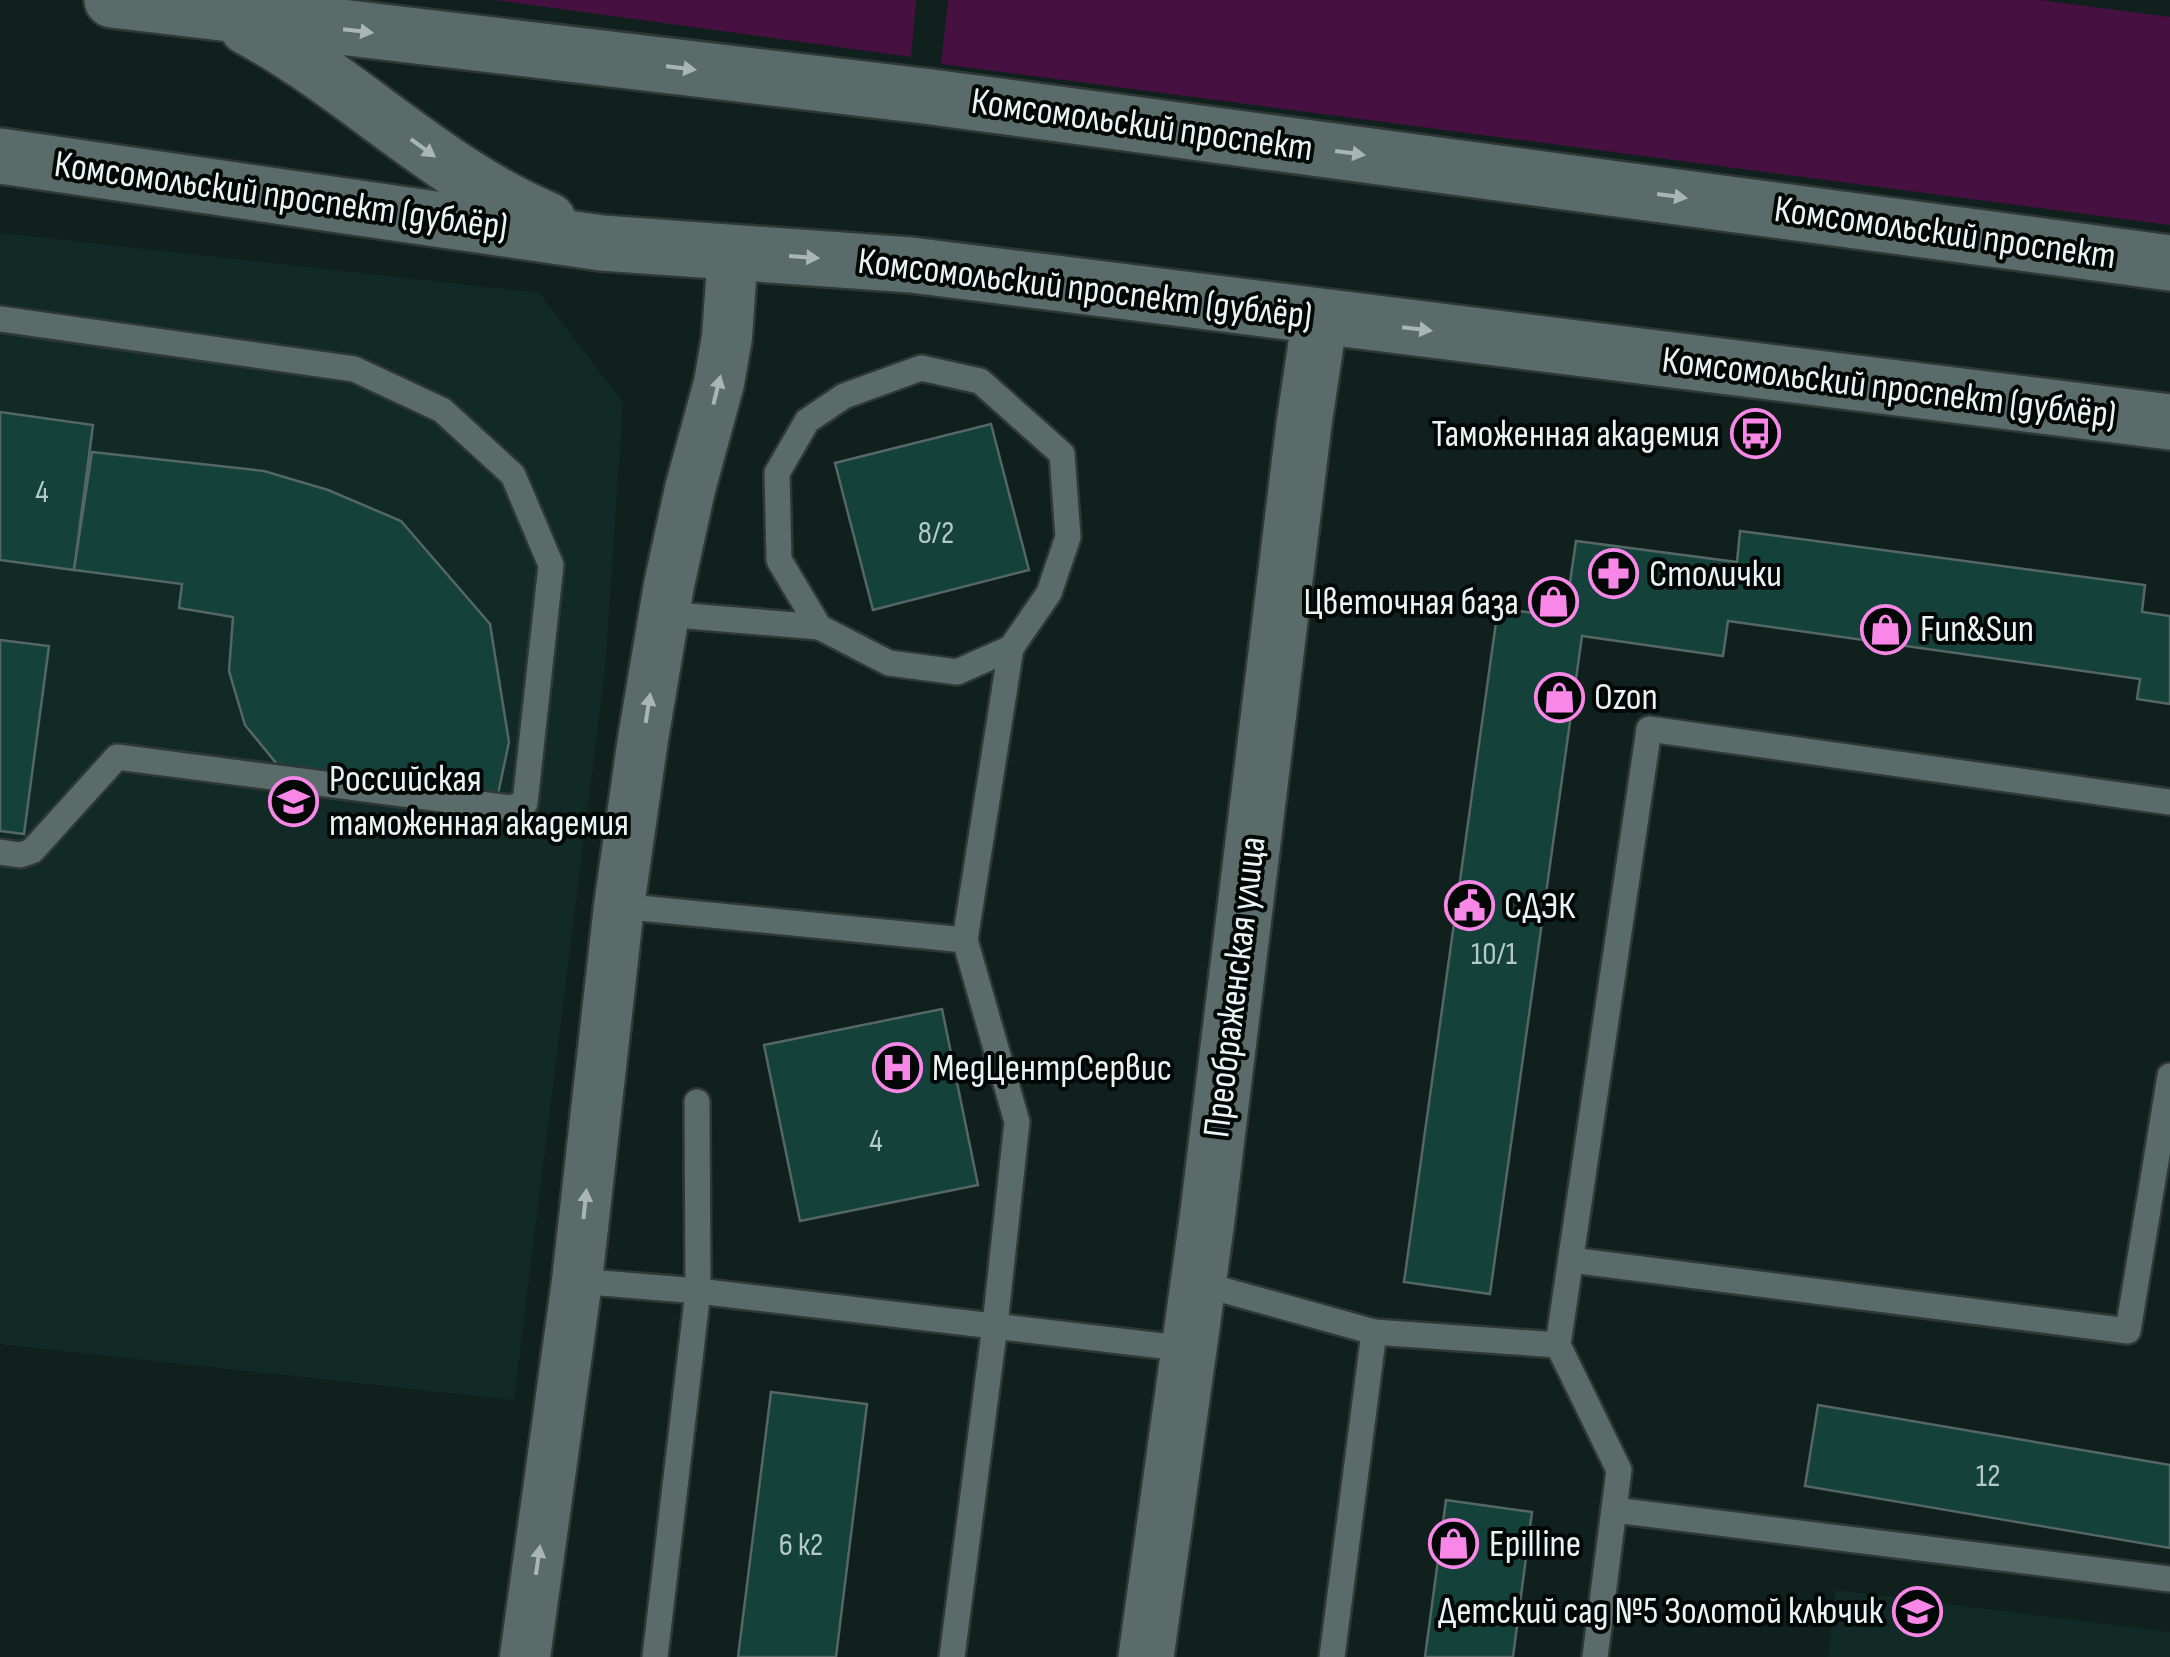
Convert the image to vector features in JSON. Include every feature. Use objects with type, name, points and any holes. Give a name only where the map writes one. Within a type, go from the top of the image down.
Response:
[{"type":"street","name":"Комсомольский проспект","points":[[112,0],[924,96],[2170,264]]},
{"type":"street","points":[[226,16],[292,51],[456,172],[520,208],[602,242]]},
{"type":"street","name":"Комсомольский проспект (дублёр)","points":[[0,156],[602,242],[911,265],[2170,422]]},
{"type":"street","points":[[525,1657],[577,1280],[619,906],[664,614],[690,488],[720,382],[728,337],[733,252]]},
{"type":"street","name":"Преображенская улица","points":[[1146,1657],[1198,1283],[1320,317]]},
{"type":"lane","points":[[0,319],[354,369],[442,410],[513,474],[551,565],[525,803],[512,808],[117,757],[32,851],[20,855],[0,852]]},
{"type":"lane","points":[[819,627],[779,560],[778,473],[808,421],[844,396],[921,368],[980,381],[1062,454],[1068,537],[1049,593],[1011,648],[965,940],[1016,1122],[995,1325],[952,1657]]},
{"type":"lane","points":[[664,614],[819,627],[889,662],[957,672],[1011,648]]},
{"type":"lane","points":[[1595,1657],[1619,1470],[1558,1346],[1649,729],[2170,802]]},
{"type":"lane","points":[[619,906],[965,940]]},
{"type":"lane","points":[[1570,1260],[2128,1330],[2170,1076]]},
{"type":"lane","points":[[654,1657],[698,1291],[698,1102]]},
{"type":"lane","points":[[577,1280],[1188,1348]]},
{"type":"lane","points":[[1198,1283],[1374,1332],[1558,1346]]},
{"type":"lane","points":[[1332,1657],[1374,1332]]},
{"type":"lane","points":[[1614,1510],[2170,1579]]},
{"type":"shaded area","points":[[495,0],[916,0],[911,57]]},
{"type":"shaded area","points":[[948,0],[2040,0],[2170,17],[2170,225],[941,64]]},
{"type":"shaded area","name":"Российская таможенная академия","points":[[0,233],[539,293],[623,402],[605,670],[514,1400],[0,1344]]},
{"type":"shaded area","name":"Детский сад №5 Золотой ключик","points":[[1836,1590],[2170,1632],[2170,1657],[1828,1657]]},
{"type":"building","points":[[0,412],[93,425],[74,570],[0,560]]},
{"type":"building","points":[[991,424],[1029,570],[873,610],[835,463]]},
{"type":"building","points":[[92,452],[264,471],[328,490],[401,521],[490,624],[509,742],[498,794],[281,769],[245,725],[229,671],[233,617],[179,608],[182,584],[74,570]]},
{"type":"building","points":[[1740,531],[2145,585],[2142,612],[2170,616],[2170,704],[2137,699],[2140,679],[1728,621],[1723,656],[1582,636],[1490,1294],[1404,1282],[1498,608],[1540,614],[1569,589],[1576,541],[1737,562]]},
{"type":"building","points":[[0,640],[49,646],[24,834],[0,831]]},
{"type":"building","points":[[942,1009],[978,1185],[800,1221],[764,1045]]},
{"type":"building","points":[[771,1392],[867,1404],[836,1657],[738,1657]]},
{"type":"building","points":[[1818,1405],[2170,1465],[2170,1548],[1805,1486]]},
{"type":"building","points":[[1446,1500],[1532,1512],[1513,1657],[1425,1657]]},
{"type":"place","name":"Таможенная академия","points":[[1755,434]]},
{"type":"place","name":"Столички","points":[[1614,574]]},
{"type":"place","name":"Цветочная база","points":[[1554,602]]},
{"type":"place","name":"Fun&Sun","points":[[1885,629]]},
{"type":"place","name":"Ozon","points":[[1559,697]]},
{"type":"place","name":"Российская таможенная академия","points":[[294,801]]},
{"type":"place","name":"СДЭК","points":[[1469,906]]},
{"type":"place","name":"МедЦентрСервис","points":[[897,1068]]},
{"type":"place","name":"Epilline","points":[[1454,1544]]},
{"type":"place","name":"Детский сад №5 Золотой ключик","points":[[1918,1611]]}]
